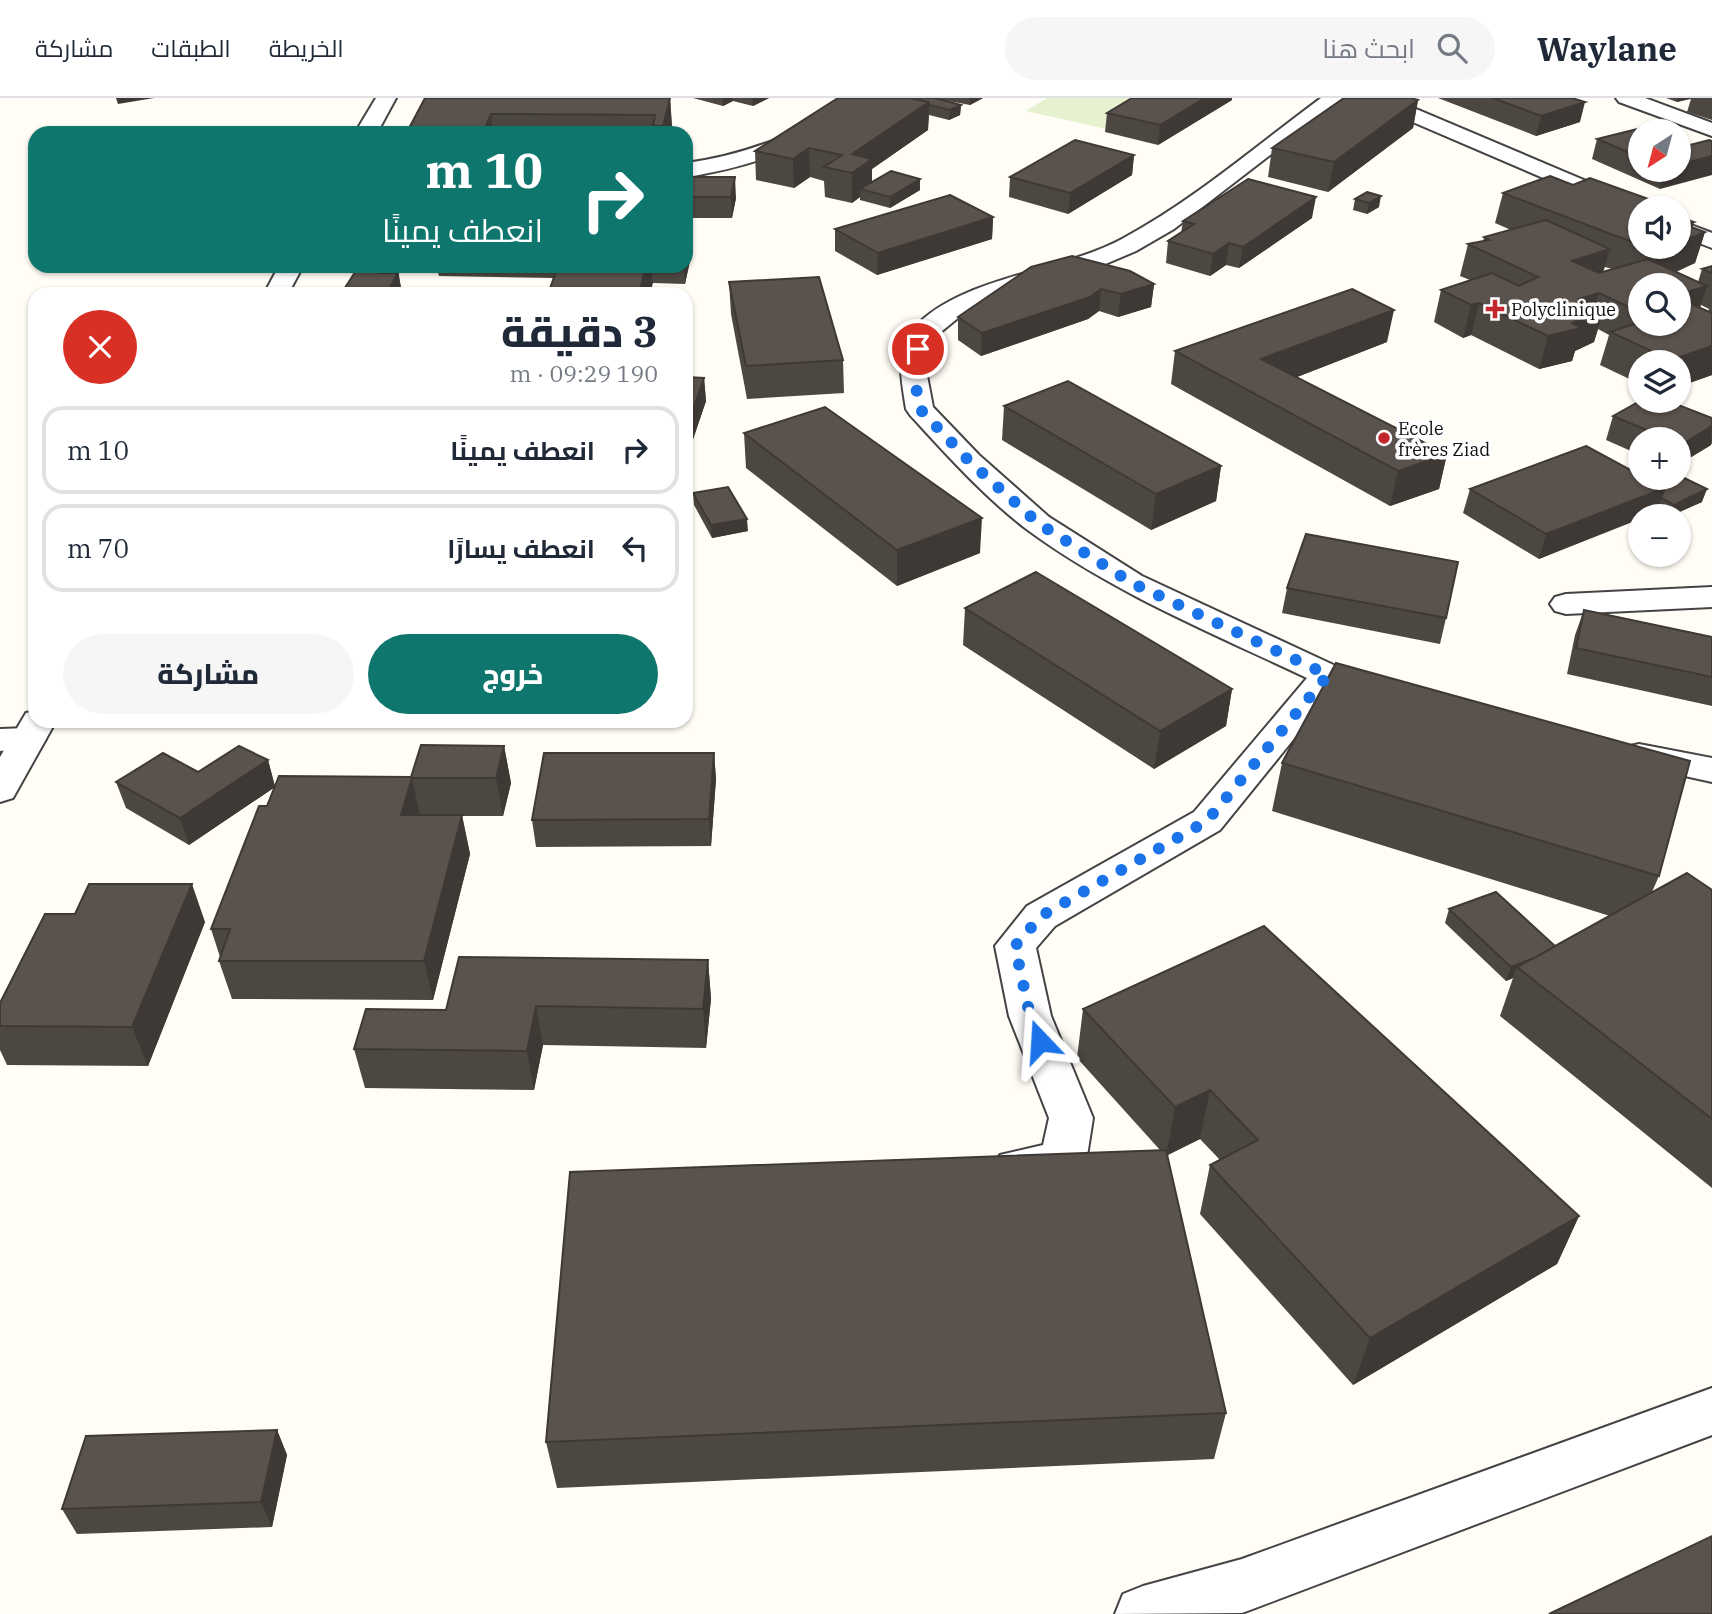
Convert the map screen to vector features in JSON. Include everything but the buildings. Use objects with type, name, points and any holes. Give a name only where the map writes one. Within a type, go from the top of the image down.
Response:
[{"type":"street","points":[[370,126],[386,98]]},
{"type":"street","points":[[693,169],[792,144],[879,98]]},
{"type":"street","points":[[1334,98],[1166,224],[1128,246],[1087,263],[960,304],[924,333],[912,365],[920,409],[969,461],[1038,523],[1132,583],[1328,675],[1404,696]]},
{"type":"street","points":[[1373,98],[1628,206]]},
{"type":"street","points":[[1626,98],[1712,130]]},
{"type":"street","points":[[1691,232],[1712,241]]},
{"type":"street","points":[[1566,604],[1712,597]]},
{"type":"street","points":[[982,1169],[1036,1167],[1064,1156],[1070,1118],[1030,1016],[1015,946],[1041,916],[1207,821],[1328,675]]},
{"type":"street","points":[[0,790],[22,733]]},
{"type":"street","points":[[1619,750],[1712,769]]},
{"type":"street","points":[[1143,1614],[1242,1586],[1712,1411]]},
{"type":"green space","points":[[1047,98],[1176,98],[1124,133],[1026,111]]},
{"type":"place","name":"Polyclinique","points":[[1495,309]]},
{"type":"place","name":"Ecole frères Ziad","points":[[1384,438]]},
{"type":"route","points":[[918,349],[912,365],[920,409],[969,461],[1038,523],[1132,583],[1328,675],[1207,821],[1041,916],[1015,946],[1030,1016],[1040,1041]]}]
